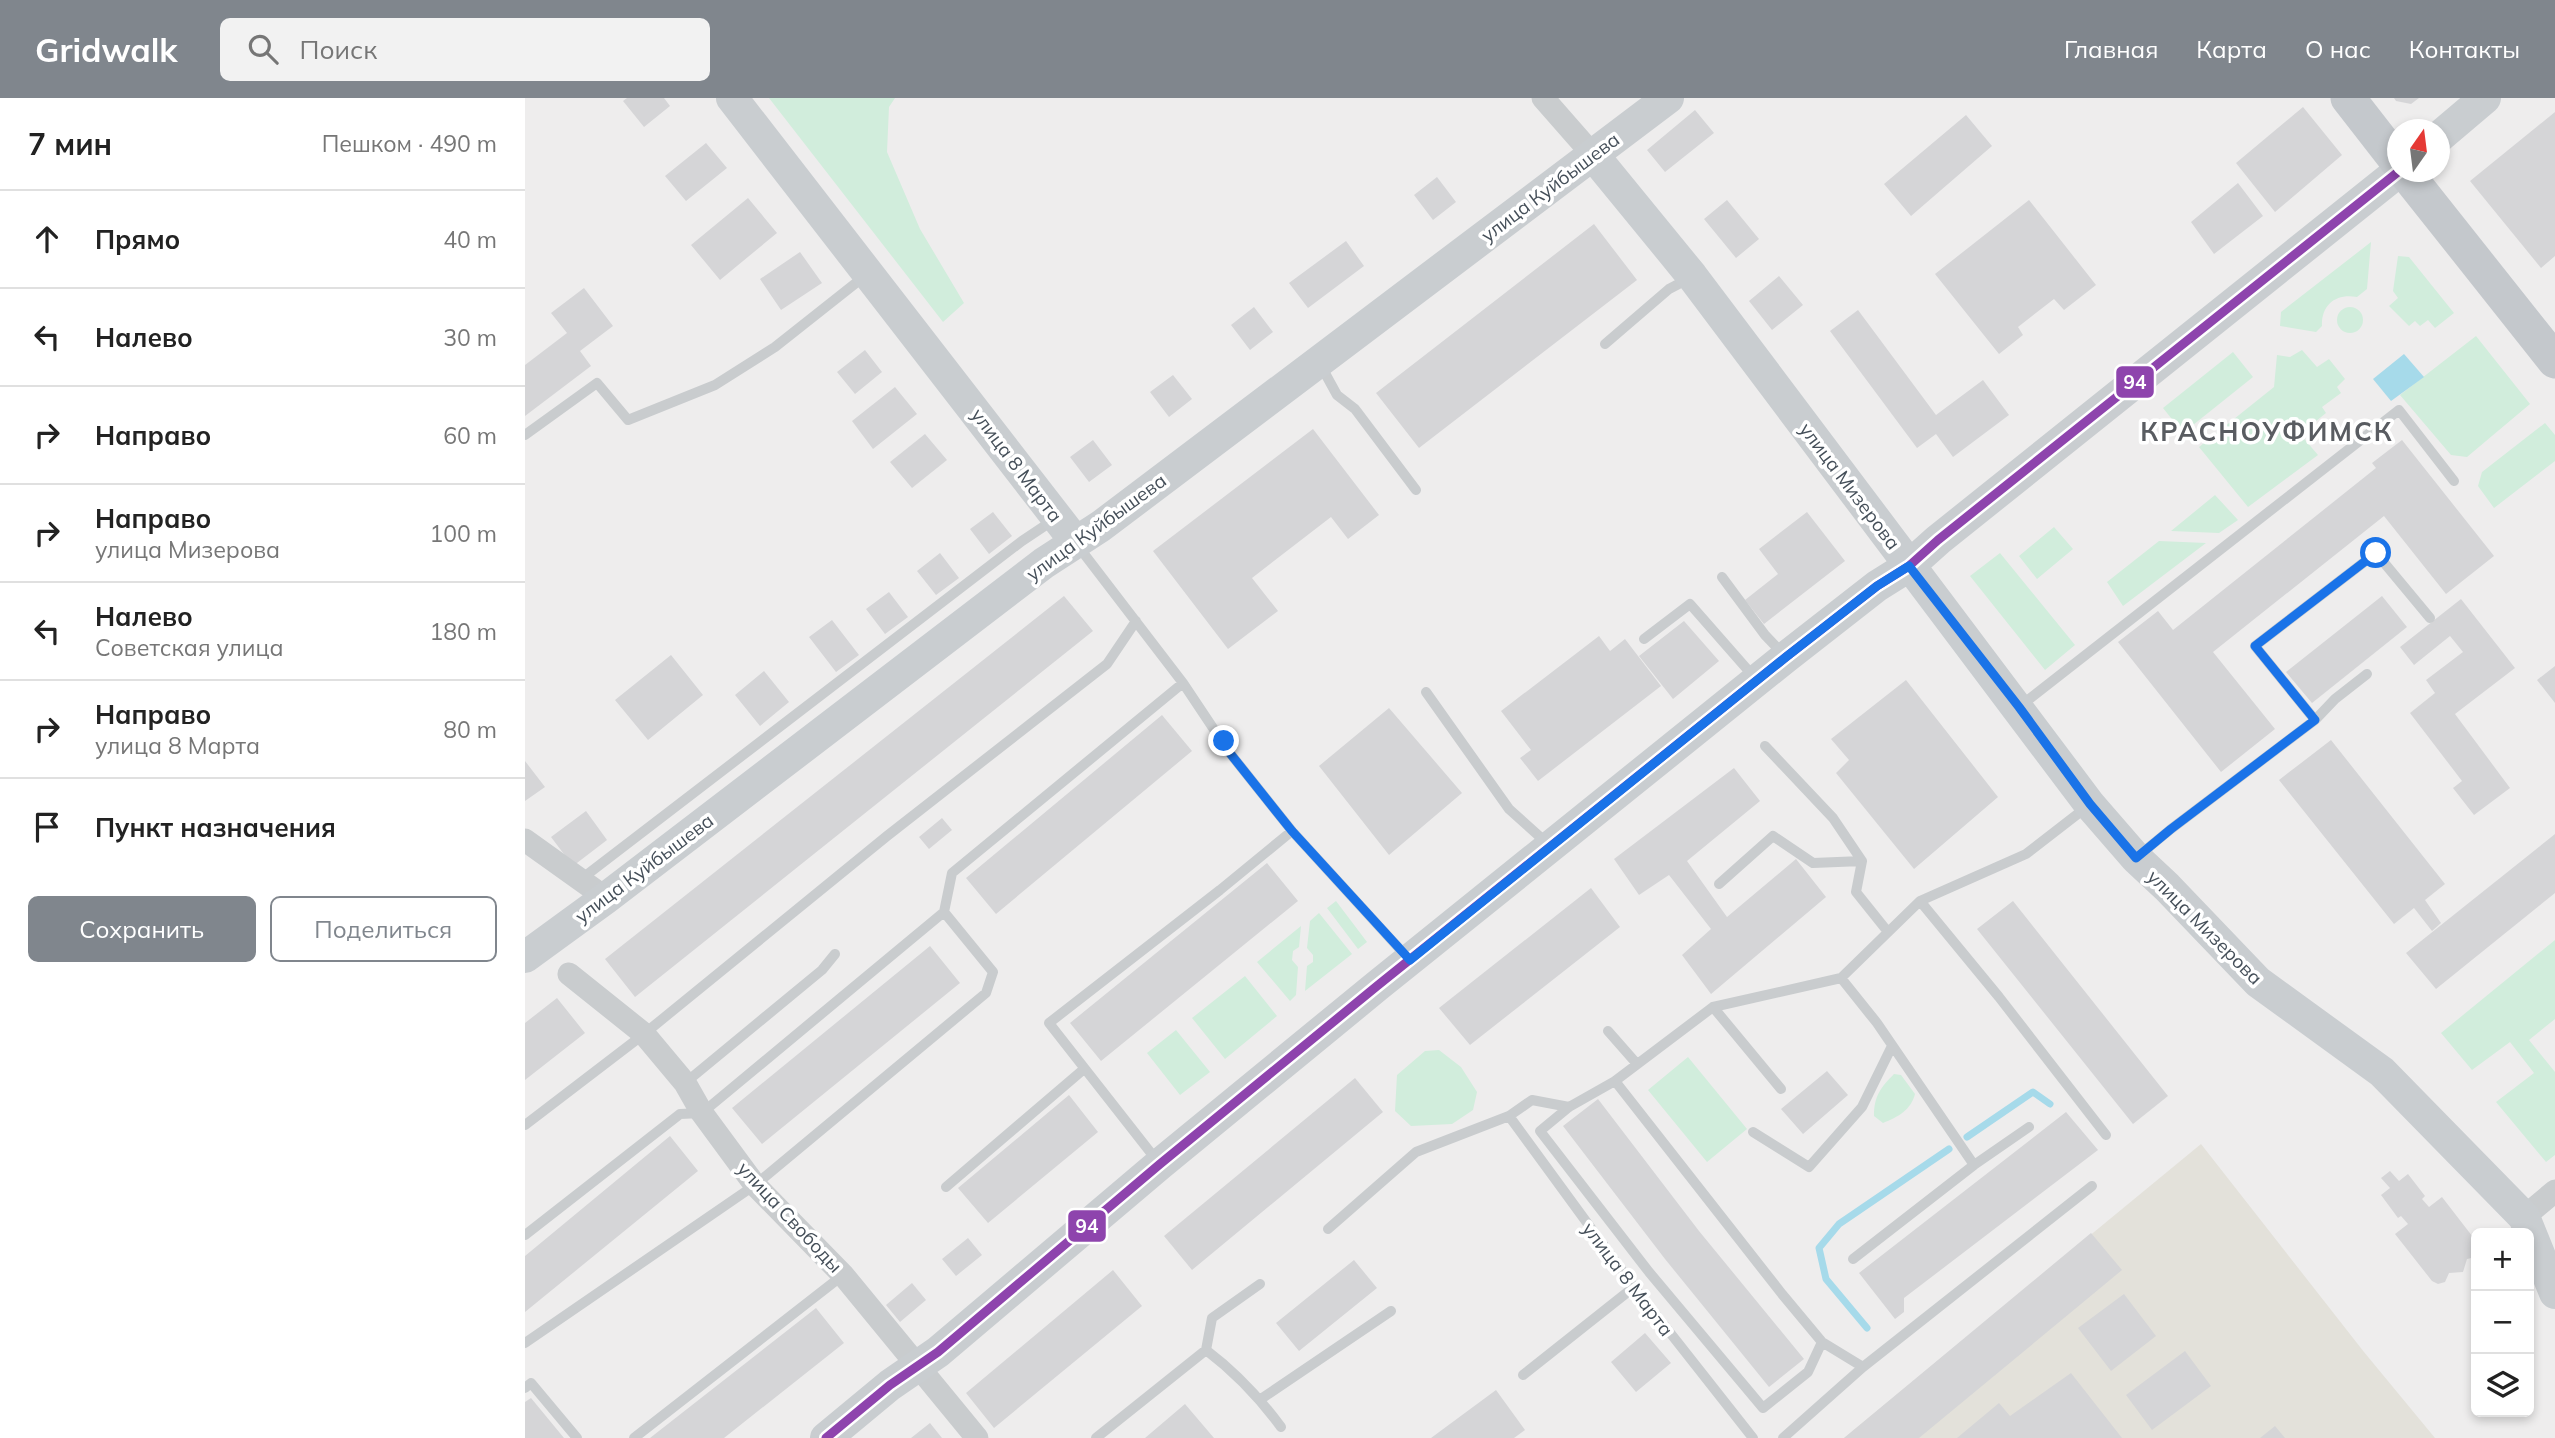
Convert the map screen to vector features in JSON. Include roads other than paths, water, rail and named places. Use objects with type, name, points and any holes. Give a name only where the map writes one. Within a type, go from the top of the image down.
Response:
[{"type":"main road","name":"улица 8 Марта","points":[[732,98],[1066,529]]},
{"type":"main road","name":"улица Куйбышева","points":[[525,957],[606,898],[1066,529],[1101,526],[1668,98]]},
{"type":"main road","points":[[2348,98],[2387,148]]},
{"type":"main road","points":[[2450,128],[2485,98]]},
{"type":"main road","name":"улица Мизерова","points":[[1593,155],[1692,276],[2090,804],[2136,858],[2257,982],[2382,1072],[2524,1217],[2555,1293]]},
{"type":"main road","points":[[826,1438],[890,1385],[920,1366],[1160,1164],[1757,680],[1877,586],[1909,566],[2387,181]]},
{"type":"main road","points":[[2413,182],[2555,361]]},
{"type":"street","name":"улица Мизерова","points":[[1543,98],[1593,155]]},
{"type":"street","points":[[525,840],[606,898]]},
{"type":"street","name":"улица Свободы","points":[[569,974],[644,1034],[685,1083],[702,1113],[755,1185],[843,1275],[977,1438]]},
{"type":"street","points":[[2524,1217],[2555,1191]]},
{"type":"lane","points":[[525,435],[597,383],[628,420],[715,385],[775,347],[869,273]]},
{"type":"lane","points":[[1605,344],[1669,289],[1692,276]]},
{"type":"lane","points":[[1318,361],[1338,394],[1355,409],[1416,490]]},
{"type":"lane","points":[[2019,707],[2399,410],[2454,481]]},
{"type":"lane","points":[[580,880],[1022,541],[1066,529]]},
{"type":"lane","name":"улица 8 Марта","points":[[1066,529],[1183,683],[1229,752],[1292,831],[1410,960]]},
{"type":"lane","points":[[2315,720],[2255,646],[2376,553],[2430,618]]},
{"type":"lane","points":[[1722,577],[1765,635],[1786,657]]},
{"type":"lane","points":[[1644,639],[1690,604],[1757,680]]},
{"type":"lane","points":[[525,1125],[644,1034],[887,836],[1107,664],[1136,621]]},
{"type":"lane","points":[[2136,858],[2315,720],[2335,699],[2367,674]]},
{"type":"lane","points":[[525,1235],[680,1115],[702,1113],[944,912],[952,873],[1183,683]]},
{"type":"lane","points":[[1426,692],[1509,809],[1551,846]]},
{"type":"lane","points":[[1765,746],[1833,818],[1862,861],[1856,892],[1888,932]]},
{"type":"lane","points":[[1822,1342],[1808,1372],[1763,1408],[1649,1272],[1540,1131],[1569,1107],[1615,1082],[1713,1007],[1841,978],[1920,901],[2026,854],[2090,804]]},
{"type":"lane","points":[[1160,1164],[1049,1023],[1292,831]]},
{"type":"lane","points":[[1719,884],[1773,835],[1813,863],[1862,861]]},
{"type":"lane","points":[[1920,901],[1999,997],[2106,1135]]},
{"type":"lane","points":[[525,1343],[755,1185],[986,993],[993,972],[944,912]]},
{"type":"lane","points":[[685,1083],[822,970],[835,954]]},
{"type":"lane","points":[[1841,978],[1892,1046],[1974,1165]]},
{"type":"lane","points":[[1713,1007],[1781,1089]]},
{"type":"lane","points":[[1608,1031],[1637,1064]]},
{"type":"lane","points":[[1753,1132],[1809,1167],[1862,1107],[1892,1046]]},
{"type":"lane","points":[[946,1187],[1084,1069]]},
{"type":"lane","points":[[1615,1082],[1822,1342],[1863,1367]]},
{"type":"lane","points":[[1328,1229],[1416,1152],[1509,1116],[1532,1100],[1569,1107]]},
{"type":"lane","name":"улица 8 Марта","points":[[1509,1116],[1634,1287],[1753,1438]]},
{"type":"lane","points":[[1853,1259],[1974,1165],[2029,1127]]},
{"type":"lane","points":[[1783,1438],[1863,1367],[2092,1186]]},
{"type":"lane","points":[[634,1438],[843,1275]]},
{"type":"lane","points":[[1096,1438],[1206,1350],[1212,1318],[1260,1284]]},
{"type":"lane","points":[[1523,1375],[1634,1287]]},
{"type":"lane","points":[[1261,1399],[1391,1311]]},
{"type":"lane","points":[[1206,1350],[1230,1368],[1261,1399],[1281,1427]]},
{"type":"lane","points":[[525,1388],[531,1383],[577,1438]]},
{"type":"water","points":[[2404,354],[2424,377],[2391,401],[2373,379]]},
{"type":"waterway","points":[[1967,1137],[2033,1092],[2050,1104]]},
{"type":"waterway","points":[[1867,1328],[1826,1279],[1819,1248],[1839,1224],[1949,1149]]},
{"type":"district","name":"КРАСНОУФИМСК","points":[[2267,432]]}]
